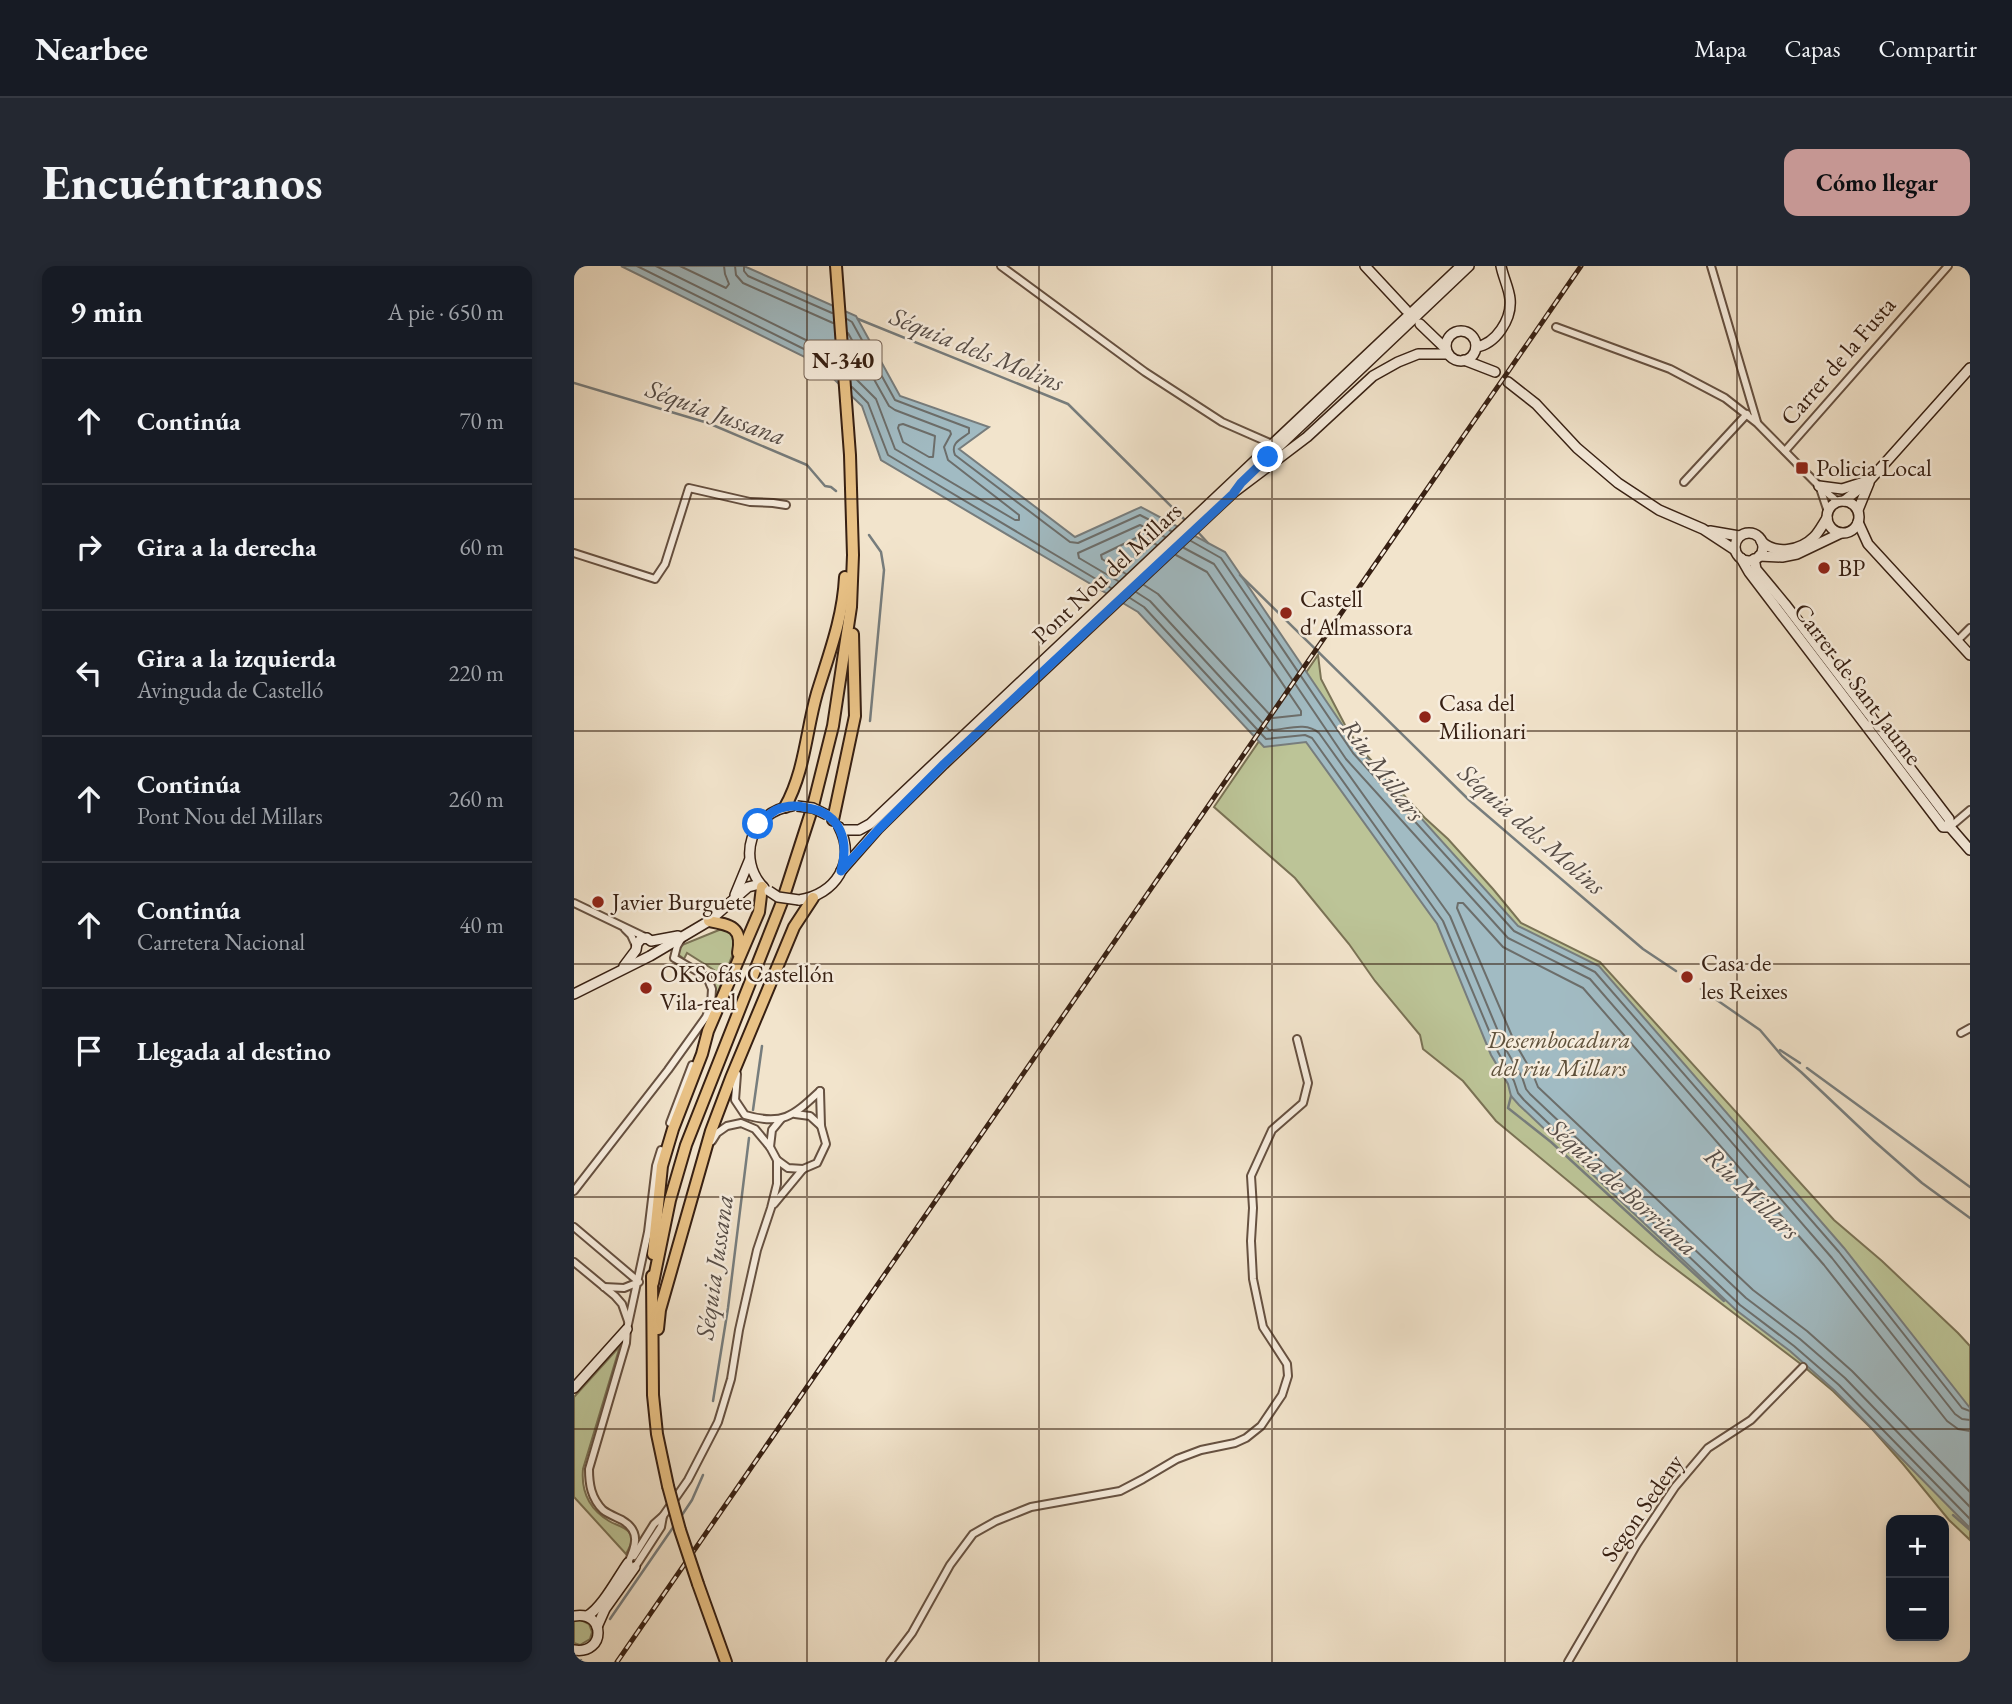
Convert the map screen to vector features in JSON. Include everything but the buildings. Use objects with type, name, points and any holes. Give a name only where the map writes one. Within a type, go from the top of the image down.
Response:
[{"type":"highway","name":"N-340","points":[[726,1662],[680,1530],[657,1434],[651,1341],[653,1283],[670,1200],[686,1145],[782,902],[810,817],[833,726],[851,607],[853,555],[850,455],[835,266]]},
{"type":"highway","points":[[785,807],[798,779],[817,694],[839,625],[846,566],[853,555]]},
{"type":"highway","points":[[830,817],[855,716],[854,623],[851,607]]},
{"type":"highway","points":[[653,1283],[651,1270],[662,1166],[708,1031],[759,912],[764,887]]},
{"type":"highway","points":[[651,1341],[658,1328],[664,1297],[711,1131],[794,928],[813,898]]},
{"type":"highway","points":[[709,921],[727,924],[736,931],[740,939],[730,978]]},
{"type":"main road","points":[[1365,266],[1406,310]]},
{"type":"main road","points":[[1230,490],[1244,480],[1469,266]]},
{"type":"main road","points":[[1464,360],[1499,333],[1509,315],[1510,299],[1501,266]]},
{"type":"main road","points":[[1230,490],[1272,444],[1458,268]]},
{"type":"main road","points":[[1420,324],[1429,333],[1447,351],[1458,360],[1492,371],[1468,332],[1429,333]]},
{"type":"main road","points":[[1447,351],[1447,341],[1451,334]]},
{"type":"main road","points":[[1230,490],[1307,437],[1373,376],[1418,354],[1447,351]]},
{"type":"main road","points":[[1703,529],[1740,536],[1751,533],[1768,548],[1781,550],[1796,547],[1814,537],[1832,506],[1869,481],[1970,368]]},
{"type":"main road","points":[[1508,382],[1536,404],[1577,448],[1618,483],[1659,510],[1703,529],[1735,550],[1741,558],[1750,561],[1757,557],[1797,554],[1848,534],[1858,522]]},
{"type":"main road","points":[[1819,486],[1842,489],[1869,481]]},
{"type":"main road","points":[[1869,481],[1857,510],[1858,522],[1868,544],[1970,655]]},
{"type":"main road","name":"Pont Nou del Millars","points":[[1017,690],[1230,490]]},
{"type":"main road","points":[[1841,502],[1853,505],[1857,510]]},
{"type":"main road","points":[[1828,515],[1831,527],[1868,544]]},
{"type":"main road","points":[[1735,550],[1735,542],[1740,536]]},
{"type":"main road","points":[[1757,557],[1762,548],[1761,541]]},
{"type":"main road","name":"Carrer de Sant Jaume","points":[[1757,557],[1756,569],[1970,850]]},
{"type":"main road","name":"Carrer de Sant Jaume","points":[[1741,558],[1943,827],[1950,827]]},
{"type":"main road","points":[[841,830],[859,830],[870,824],[1017,690]]},
{"type":"main road","points":[[749,861],[764,887],[778,897],[799,900],[813,898],[834,883],[841,871],[878,830],[1017,690]]},
{"type":"main road","points":[[734,898],[749,861],[751,842],[758,824],[785,807],[813,808],[830,817],[841,830],[845,843],[845,858],[841,871]]},
{"type":"main road","points":[[574,994],[709,921],[748,887],[764,887]]},
{"type":"main road","points":[[621,970],[641,939],[685,935]]},
{"type":"main road","points":[[636,948],[639,955],[649,955],[655,948],[649,939]]},
{"type":"main road","points":[[574,1388],[628,1326]]},
{"type":"main road","points":[[574,1616],[592,1614],[631,1565]]},
{"type":"main road","points":[[574,1650],[591,1647],[597,1638],[597,1627],[605,1609],[631,1565]]},
{"type":"main road","points":[[587,1616],[597,1627]]},
{"type":"street","points":[[1001,266],[1145,372],[1189,401],[1222,422],[1272,444]]},
{"type":"street","points":[[1711,266],[1758,424]]},
{"type":"street","name":"Carrer de la Fusta","points":[[1785,450],[1948,266]]},
{"type":"street","points":[[1556,327],[1670,369],[1725,397],[1758,424],[1819,486],[1841,502]]},
{"type":"street","points":[[1684,482],[1747,414]]},
{"type":"street","points":[[1819,486],[1828,515]]},
{"type":"street","points":[[574,553],[655,579],[665,565],[689,488],[750,502],[786,505]]},
{"type":"street","points":[[1957,640],[1970,628]]},
{"type":"street","points":[[1950,827],[1970,810]]},
{"type":"street","points":[[574,902],[649,939]]},
{"type":"street","points":[[623,928],[631,935],[636,948]]},
{"type":"street","points":[[574,1191],[706,1017],[711,1005],[712,989],[707,977],[674,958],[677,946],[685,935]]},
{"type":"street","points":[[1961,1033],[1970,1028]]},
{"type":"street","points":[[631,1565],[636,1546],[633,1528],[604,1511],[594,1500],[589,1484],[589,1469],[626,1343],[648,1232],[656,1166],[676,1104],[708,1031]]},
{"type":"street","points":[[890,1662],[912,1633],[950,1565],[973,1534],[1031,1507],[1119,1491],[1177,1459],[1201,1450],[1235,1444],[1261,1426],[1282,1395],[1288,1376],[1287,1364],[1264,1327],[1253,1279],[1251,1176],[1272,1130],[1303,1103],[1308,1083],[1297,1039]]},
{"type":"street","points":[[745,1049],[735,1079],[735,1100],[745,1115],[758,1119],[781,1119],[795,1114],[820,1091],[821,1126],[826,1144],[817,1163],[803,1169],[771,1208]]},
{"type":"street","points":[[795,1114],[810,1116],[821,1126]]},
{"type":"street","points":[[770,1147],[772,1130],[781,1119]]},
{"type":"street","points":[[708,1149],[717,1133],[727,1126],[741,1123],[755,1129],[777,1160],[788,1168],[803,1169]]},
{"type":"street","points":[[631,1565],[661,1527],[663,1516],[688,1480],[718,1422],[731,1379],[757,1250],[777,1184],[777,1160]]},
{"type":"street","points":[[574,1227],[639,1282]]},
{"type":"street","points":[[574,1262],[622,1304],[628,1326]]},
{"type":"street","points":[[604,1287],[624,1289],[639,1282]]},
{"type":"street","name":"Segon Sedeny","points":[[1568,1662],[1637,1544],[1675,1487],[1708,1448],[1751,1420],[1803,1367]]},
{"type":"green space","name":"Desembocadura del riu Millars","points":[[1318,655],[1321,679],[1360,748],[1448,839],[1521,923],[1600,962],[1834,1220],[1882,1261],[1970,1346],[1970,1540],[1949,1520],[1949,1515],[1945,1515],[1873,1430],[1833,1391],[1656,1254],[1496,1121],[1463,1081],[1423,1049],[1420,1035],[1295,878],[1214,807]]},
{"type":"green space","points":[[724,928],[733,935],[734,951],[716,997],[710,976],[714,970],[687,953],[684,959],[679,955],[679,950],[682,945]]},
{"type":"green space","points":[[620,1346],[583,1469],[583,1477],[585,1492],[596,1511],[629,1532],[631,1540],[626,1554],[574,1497],[574,1397]]},
{"type":"green space","points":[[579,1619],[589,1624],[592,1632],[590,1639],[580,1645],[574,1643],[574,1621]]},
{"type":"water","name":"Desembocadura del riu Millars","points":[[621,266],[744,266],[856,316],[900,396],[989,427],[959,449],[1075,537],[1141,507],[1225,552],[1358,748],[1518,926],[1599,966],[1844,1248],[1970,1408],[1970,1528],[1834,1390],[1790,1351],[1736,1310],[1511,1096],[1508,1084],[1491,1055],[1437,924],[1306,742],[1264,747],[1138,612],[881,460],[862,406],[817,363]]},
{"type":"waterway","name":"Séquia dels Molins","points":[[858,319],[1068,404],[1186,521]]},
{"type":"waterway","name":"Séquia Jussana","points":[[574,383],[708,423],[807,465],[825,486],[836,491]]},
{"type":"waterway","name":"Séquia dels Molins","points":[[1196,530],[1208,543]]},
{"type":"waterway","name":"Séquia Jussana","points":[[869,535],[881,552],[884,570],[870,721]]},
{"type":"waterway","name":"Séquia dels Molins","points":[[1240,575],[1469,800],[1643,949],[1676,971]]},
{"type":"waterway","name":"Séquia dels Molins","points":[[1701,989],[1760,1030],[1782,1056],[1874,1141],[1922,1183],[1970,1218]]},
{"type":"waterway","name":"Séquia Jussana","points":[[753,1110],[762,1046]]},
{"type":"waterway","points":[[1780,1050],[1800,1063]]},
{"type":"waterway","points":[[1807,1068],[1970,1187]]},
{"type":"waterway","name":"Séquia de Borriana","points":[[1511,1096],[1508,1108],[1551,1142],[1724,1301]]},
{"type":"waterway","name":"Séquia Jussana","points":[[713,1401],[728,1308],[749,1138]]},
{"type":"waterway","name":"Séquia Jussana","points":[[680,1518],[703,1475]]},
{"type":"waterway","name":"Séquia de Borriana","points":[[1953,1515],[1970,1530]]},
{"type":"waterway","name":"Séquia Jussana","points":[[610,1619],[674,1526]]},
{"type":"railway","points":[[617,1662],[1581,266]]},
{"type":"place","name":"Policia Local","points":[[1802,468]]},
{"type":"place","name":"BP","points":[[1824,568]]},
{"type":"place","name":"Castell d'Almassora","points":[[1286,613]]},
{"type":"place","name":"Casa del Milionari","points":[[1425,717]]},
{"type":"place","name":"Javier Burguete","points":[[598,902]]},
{"type":"place","name":"Casa de les Reixes","points":[[1687,977]]},
{"type":"place","name":"OKSofás Castellón Vila-real","points":[[646,988]]},
{"type":"route","points":[[758,824],[785,807],[813,808],[827,815],[841,830],[845,843],[845,858],[841,871],[944,764],[1233,494],[1268,457]]},
{"type":"water label","name":"Riu Millars","points":[[1383,770]]},
{"type":"water label","name":"Riu Millars","points":[[1752,1193]]}]
